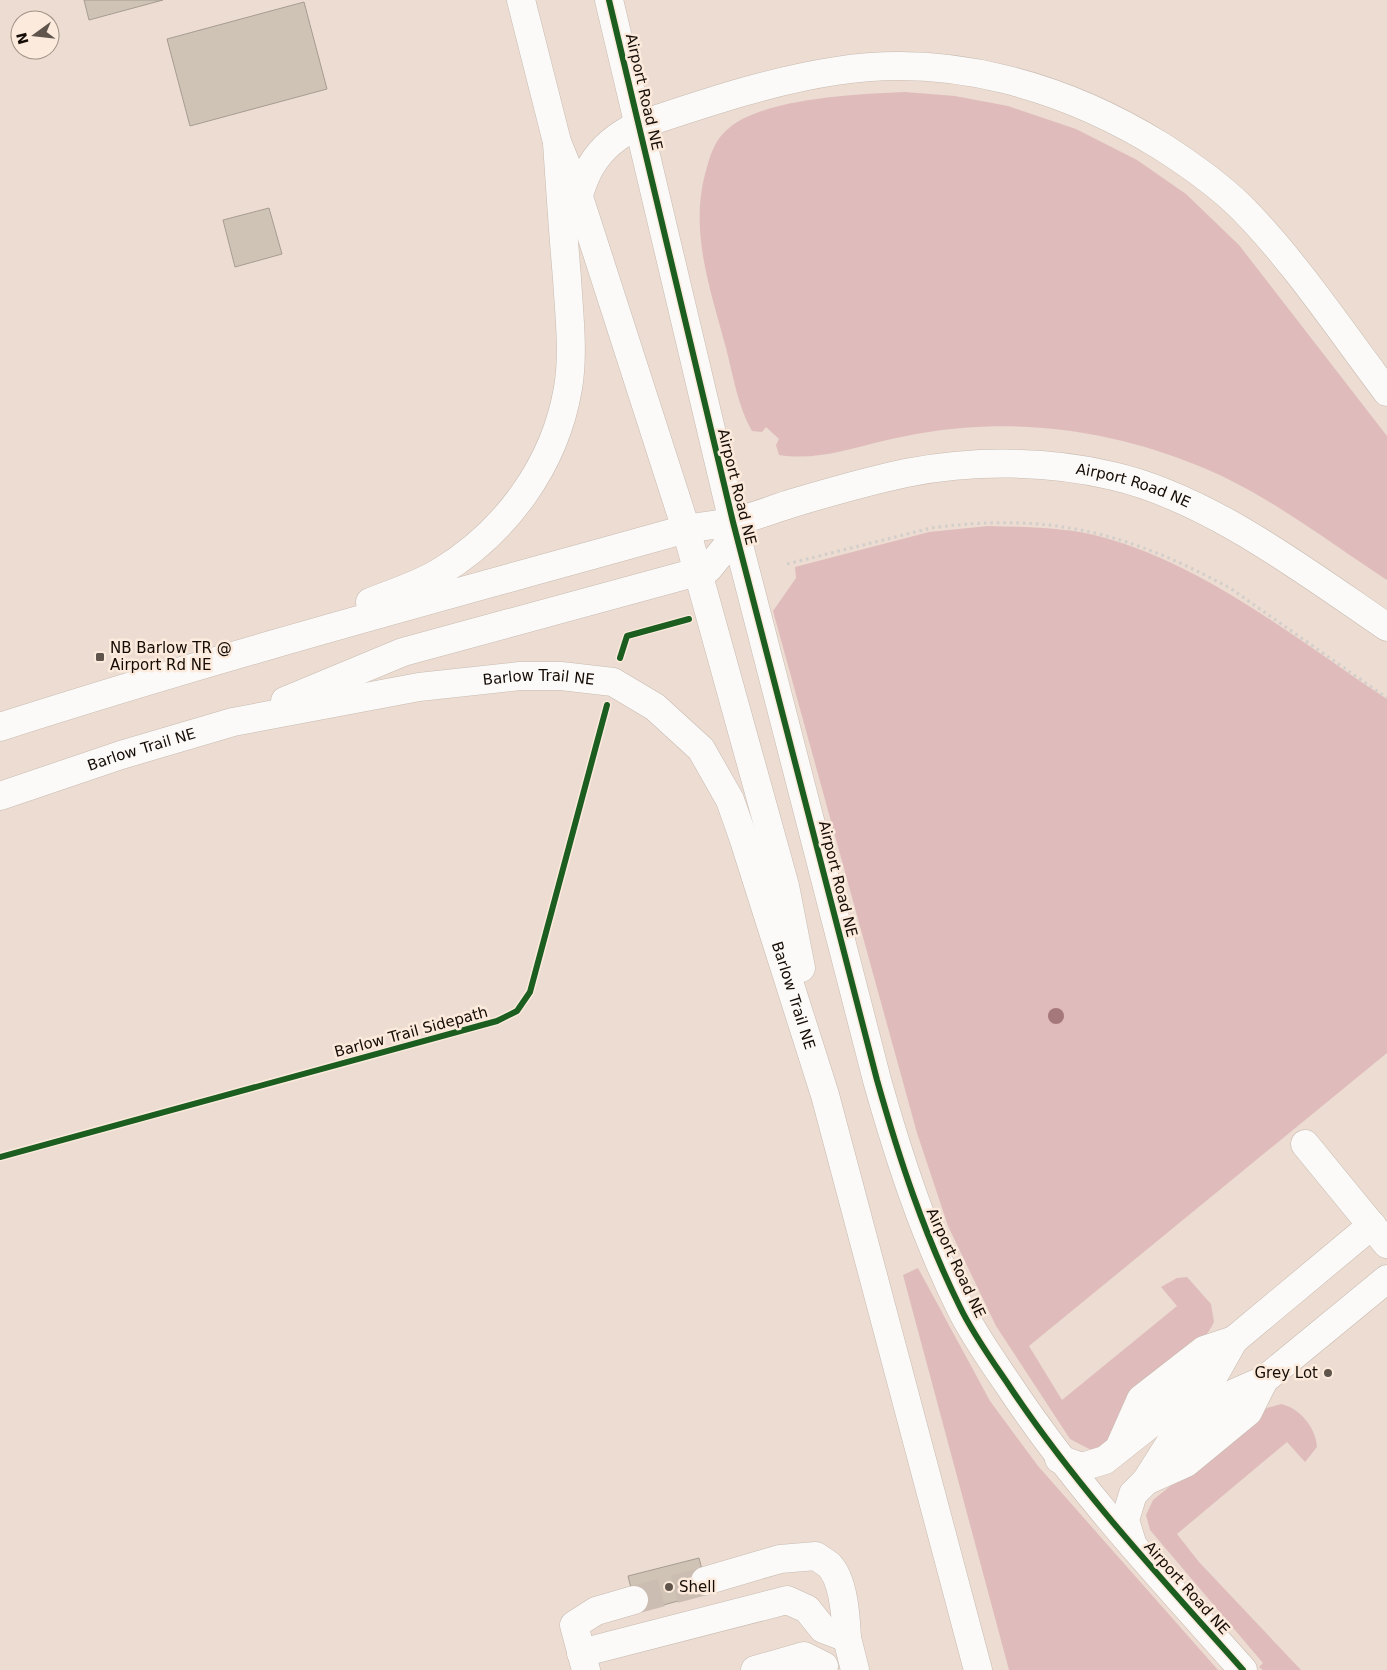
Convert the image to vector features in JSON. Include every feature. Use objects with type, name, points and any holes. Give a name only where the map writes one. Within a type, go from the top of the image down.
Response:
[{"type":"main road","points":[[521,0],[557,142],[578,194],[699,572],[786,886],[825,1095],[978,1670]]},
{"type":"main road","name":"Airport Road NE","points":[[609,0],[733,522],[877,1080],[901,1164],[928,1238],[961,1309],[991,1359],[1060,1459],[1133,1547],[1243,1670]]},
{"type":"main road","points":[[568,298],[570,230],[578,194],[589,166],[608,143],[624,132],[716,100],[785,81],[835,70],[878,66],[930,68],[987,74],[1035,86],[1086,105],[1128,126],[1187,163],[1241,207],[1292,266],[1387,392]]},
{"type":"main road","points":[[260,648],[438,574],[465,556],[511,512],[548,455],[560,423],[568,387],[570,349],[557,142]]},
{"type":"main road","name":"Airport Road NE","points":[[686,529],[733,522],[794,503],[907,473],[949,467],[1002,464],[1061,467],[1114,476],[1171,496],[1220,520],[1286,559],[1387,626]]},
{"type":"main road","points":[[233,722],[403,652],[708,569],[721,555],[730,538],[733,522]]},
{"type":"main road","points":[[0,727],[123,688],[260,648],[686,529]]},
{"type":"main road","name":"Barlow Trail NE","points":[[0,796],[121,755],[233,722],[419,686],[520,676],[586,677],[613,682],[655,707],[701,750],[730,800],[825,1095]]},
{"type":"main road","points":[[1060,1459],[1082,1467],[1094,1465],[1105,1460],[1216,1372],[1234,1340],[1379,1235],[1305,1144]]},
{"type":"main road","points":[[1133,1547],[1125,1520],[1133,1494],[1146,1481],[1186,1463],[1248,1412],[1264,1380],[1387,1279]]},
{"type":"main road","points":[[705,1581],[780,1559],[816,1556],[830,1566],[839,1585],[845,1607],[851,1655]]},
{"type":"main road","points":[[634,1600],[596,1611],[574,1624],[584,1661],[787,1600],[808,1609],[823,1629],[851,1655]]},
{"type":"main road","points":[[755,1670],[804,1656],[822,1668],[851,1655]]},
{"type":"path","points":[[787,564],[931,528],[956,524],[1014,522],[1072,527],[1144,546],[1230,588],[1387,698]]},
{"type":"shaded area","points":[[905,92],[955,96],[1008,106],[1076,129],[1137,160],[1186,194],[1239,245],[1387,436],[1387,580],[1296,518],[1248,490],[1199,466],[1142,446],[1083,433],[1053,429],[992,426],[942,430],[832,453],[792,456],[779,455],[776,445],[779,439],[766,427],[762,432],[752,431],[736,391],[703,258],[700,236],[702,190],[713,150],[718,140],[729,128],[745,118],[765,110],[788,104],[838,96]]},
{"type":"shaded area","points":[[988,526],[1027,527],[1090,534],[1130,546],[1169,562],[1245,603],[1387,699],[1387,1053],[1029,1346],[1062,1400],[1177,1306],[1161,1287],[1177,1278],[1187,1277],[1211,1304],[1214,1322],[1208,1333],[1199,1343],[1140,1388],[1125,1402],[1111,1444],[1093,1451],[1070,1439],[996,1326],[948,1226],[917,1133],[773,611],[796,578],[795,567],[929,532]]},
{"type":"shaded area","points":[[918,1268],[990,1401],[1038,1466],[1218,1670],[1009,1670],[903,1275]]},
{"type":"shaded area","points":[[1281,1404],[1300,1414],[1314,1433],[1317,1447],[1305,1462],[1287,1442],[1177,1534],[1199,1562],[1301,1670],[1263,1670],[1259,1667],[1263,1663],[1150,1530],[1146,1515],[1153,1500],[1267,1408]]},
{"type":"building","points":[[84,0],[163,0],[89,20]]},
{"type":"building","points":[[304,2],[327,89],[190,126],[167,39]]},
{"type":"building","points":[[269,208],[282,254],[235,267],[223,220]]},
{"type":"building","name":"Shell","points":[[699,1558],[708,1593],[637,1612],[628,1576]]},
{"type":"tunnel","points":[[634,1600],[705,1581]]},
{"type":"cycle path","points":[[609,0],[733,522],[877,1080],[903,1167],[924,1224],[947,1279],[971,1327],[1034,1422],[1120,1531],[1243,1670]]},
{"type":"cycle path","points":[[620,658],[627,636],[689,619]]},
{"type":"cycle path","name":"Barlow Trail Sidepath","points":[[0,1157],[497,1021],[517,1011],[530,992],[607,705]]},
{"type":"place","name":"NB Barlow TR @ Airport Rd NE","points":[[100,657]]},
{"type":"place","name":"Grey Lot","points":[[1328,1373]]},
{"type":"place","name":"Shell","points":[[669,1587]]}]
